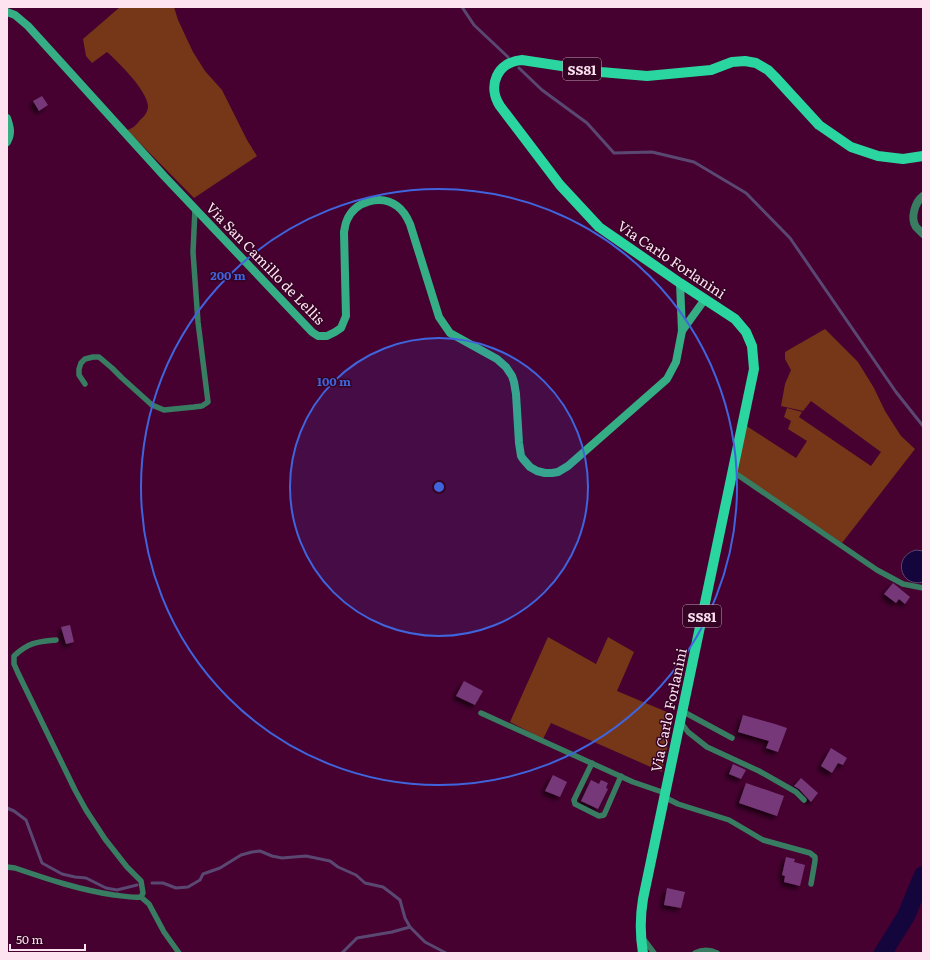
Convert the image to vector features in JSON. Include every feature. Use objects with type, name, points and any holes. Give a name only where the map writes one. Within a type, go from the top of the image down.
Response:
[{"type":"main road","name":"Via San Camillo de Lellis","points":[[7,12],[16,14],[28,26],[158,170],[312,332],[318,336],[327,336],[341,328],[346,316],[344,232],[347,220],[355,209],[368,201],[386,201],[397,206],[406,215],[410,224],[439,317],[450,333],[497,359],[506,367],[512,376],[516,390],[521,456],[526,464],[537,471],[552,473],[558,472],[568,466],[667,379],[676,362],[682,331],[680,283]]},
{"type":"main road","name":"Via Carlo Forlanini","points":[[643,953],[641,914],[643,899],[754,369],[752,346],[746,332],[735,319],[599,227],[560,185],[516,129],[494,96],[495,81],[502,68],[515,61],[522,60],[601,72],[647,76],[711,70],[732,62],[745,61],[756,63],[772,74],[819,125],[851,147],[878,156],[903,159],[923,156]]},
{"type":"main road","points":[[7,118],[10,129],[10,137],[7,142]]},
{"type":"main road","name":"Via San Camillo de Lellis","points":[[682,331],[705,299]]},
{"type":"street","points":[[923,196],[913,214],[915,226],[923,234]]},
{"type":"lane","points":[[85,384],[79,375],[78,369],[81,363],[85,359],[99,357],[152,406],[164,410],[202,406],[208,402],[198,322],[193,252],[196,209]]},
{"type":"lane","points":[[732,471],[877,570],[903,584],[923,588]]},
{"type":"lane","points":[[56,640],[28,645],[14,656],[14,664],[86,810],[105,839],[127,867],[141,881],[143,893],[142,897]]},
{"type":"lane","points":[[682,711],[732,738]]},
{"type":"lane","points":[[481,713],[665,795],[678,804],[729,820],[763,840],[810,853],[814,857],[815,861],[811,884]]},
{"type":"lane","points":[[680,721],[688,732],[707,747],[759,771],[796,792],[804,800]]},
{"type":"lane","points":[[592,763],[574,800],[575,804],[599,816],[604,815],[621,776]]},
{"type":"lane","points":[[7,867],[15,868],[87,890],[133,898],[142,897]]},
{"type":"lane","points":[[142,897],[149,904],[164,932],[179,953]]},
{"type":"lane","points":[[641,935],[654,953]]},
{"type":"lane","points":[[695,953],[704,949],[717,953]]},
{"type":"shaded area","points":[[120,7],[174,7],[178,20],[193,52],[205,71],[222,90],[247,140],[257,156],[194,198],[127,130],[136,125],[145,115],[148,106],[143,92],[125,69],[107,52],[92,63],[86,56],[83,39]]},
{"type":"shaded area","points":[[825,329],[858,362],[874,388],[885,411],[901,436],[915,449],[842,543],[735,471],[745,425],[796,458],[807,441],[788,429],[791,421],[784,417],[787,408],[802,412],[799,417],[871,466],[881,452],[811,401],[803,411],[781,406],[785,384],[791,370],[785,359],[785,352]]},
{"type":"shaded area","points":[[916,550],[923,551],[923,582],[915,583],[904,576],[902,564],[908,553]]},
{"type":"shaded area","points":[[548,637],[596,664],[608,637],[634,652],[617,691],[674,715],[662,772],[551,723],[543,739],[510,722]]},
{"type":"building","points":[[42,96],[48,105],[39,111],[33,101]]},
{"type":"building","points":[[893,583],[910,597],[905,604],[899,599],[896,603],[884,594]]},
{"type":"building","points":[[70,625],[74,642],[66,644],[61,627]]},
{"type":"building","points":[[464,681],[483,691],[475,705],[456,696]]},
{"type":"building","points":[[743,715],[787,728],[778,752],[766,748],[769,741],[738,732]]},
{"type":"building","points":[[831,748],[847,758],[843,765],[838,763],[832,773],[821,766]]},
{"type":"building","points":[[733,764],[746,770],[741,779],[729,774]]},
{"type":"building","points":[[553,775],[567,782],[560,797],[545,791]]},
{"type":"building","points":[[801,778],[818,793],[811,802],[799,789],[794,786]]},
{"type":"building","points":[[591,780],[599,784],[601,780],[608,783],[606,788],[608,789],[598,809],[581,801]]},
{"type":"building","points":[[746,783],[784,796],[777,816],[739,803]]},
{"type":"building","points":[[786,857],[795,859],[794,862],[805,865],[800,886],[784,882],[785,876],[782,875]]},
{"type":"building","points":[[667,888],[685,892],[681,908],[664,905]]},
{"type":"waterway","points":[[462,7],[474,25],[508,57]]},
{"type":"waterway","points":[[519,68],[542,90],[587,123],[614,153],[652,152],[694,162],[746,193],[790,238],[896,392],[923,426]]},
{"type":"waterway","points":[[7,808],[14,811],[26,820],[42,863],[62,874],[86,878],[106,888],[117,890],[137,885]]},
{"type":"waterway","points":[[152,883],[163,883],[176,888],[188,887],[200,880],[203,874],[220,868],[241,855],[260,851],[282,858],[306,856],[330,861],[338,867],[356,875],[365,883],[383,887],[400,900],[405,918],[410,927],[425,942],[446,953]]},
{"type":"waterway","points":[[883,953],[906,916],[923,875]]},
{"type":"waterway","points":[[342,953],[357,938],[392,932],[410,927]]}]
